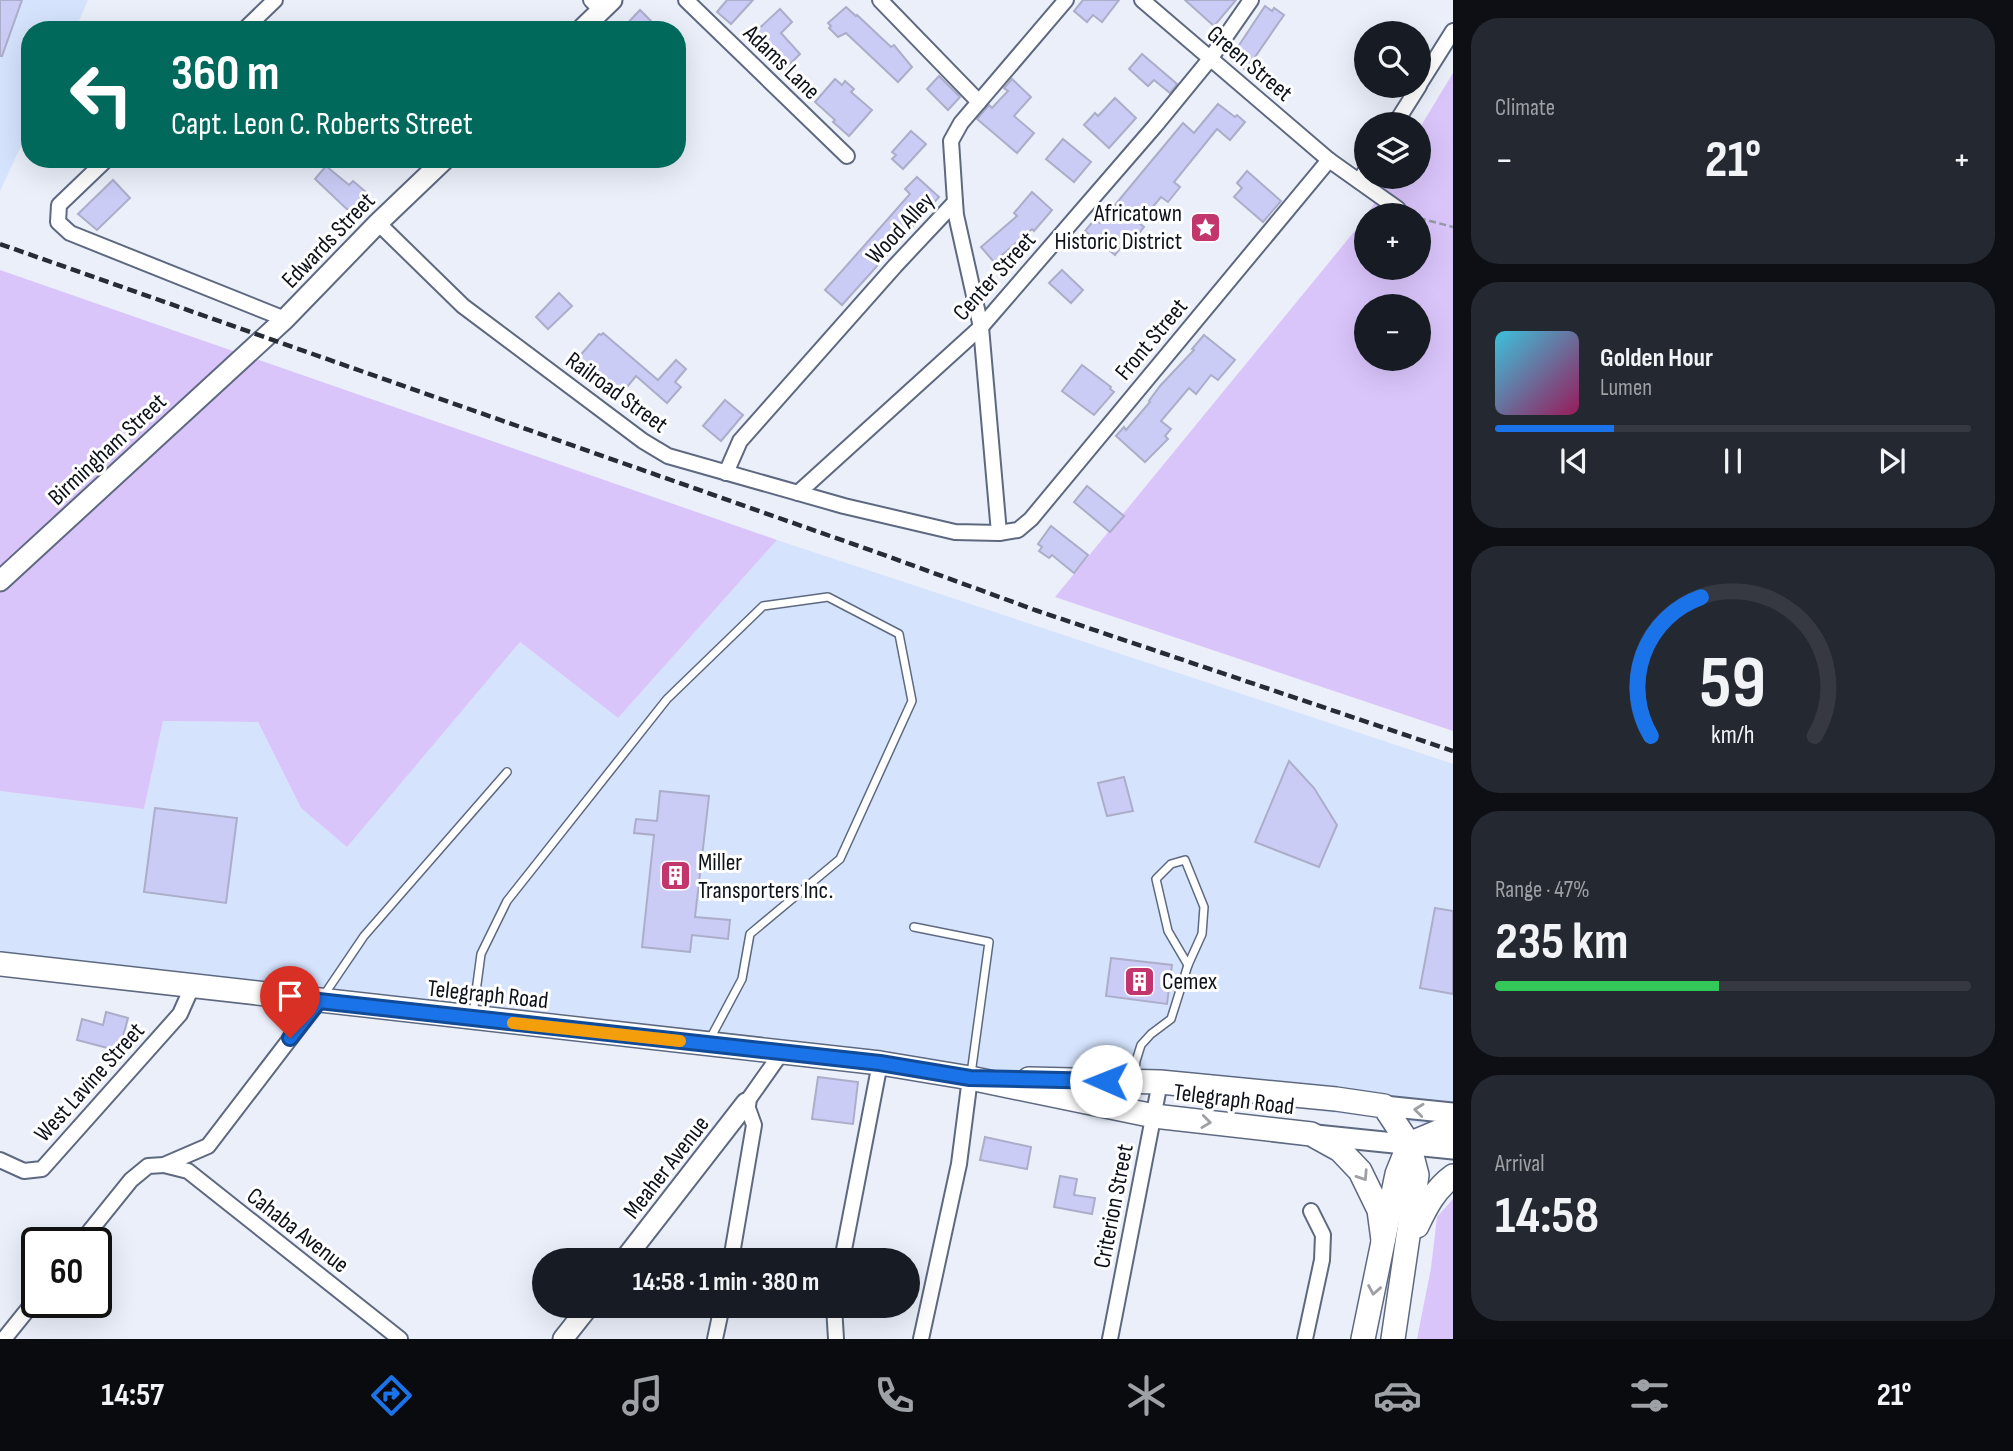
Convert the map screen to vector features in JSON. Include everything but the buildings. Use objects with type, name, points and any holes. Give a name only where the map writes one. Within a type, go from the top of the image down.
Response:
[{"type":"main road","name":"Telegraph Road","points":[[0,964],[880,1063],[970,1078],[1154,1116],[1311,1134]]},
{"type":"main road","name":"Telegraph Road","points":[[970,1078],[1160,1082],[1384,1106]]},
{"type":"main road","points":[[1384,1106],[1409,1144],[1417,1175],[1393,1339]]},
{"type":"main road","points":[[1363,1339],[1397,1174],[1409,1144],[1447,1128],[1453,1129]]},
{"type":"main road","points":[[1311,1134],[1340,1150],[1360,1171],[1379,1210],[1383,1240]]},
{"type":"main road","points":[[1408,1245],[1427,1204],[1443,1183],[1453,1176]]},
{"type":"street","points":[[253,21],[275,0]]},
{"type":"street","name":"Adams Lane","points":[[686,0],[847,156]]},
{"type":"street","points":[[880,0],[979,102]]},
{"type":"street","name":"Wood Alley","points":[[726,472],[740,441],[955,202],[951,141],[961,123],[1066,0]]},
{"type":"street","name":"Green Street","points":[[1142,0],[1329,160],[1354,171]]},
{"type":"street","name":"Center Street","points":[[798,493],[981,327],[1155,127],[1210,59],[1251,0]]},
{"type":"street","points":[[588,21],[602,3]]},
{"type":"street","points":[[1431,66],[1453,31]]},
{"type":"street","name":"Front Street","points":[[999,533],[1018,530],[1031,519],[1329,160]]},
{"type":"street","points":[[98,168],[59,205],[58,222],[71,233],[285,319]]},
{"type":"street","name":"Edwards Street","points":[[247,354],[436,168]]},
{"type":"street","points":[[1377,189],[1392,203]]},
{"type":"street","points":[[955,202],[981,327],[999,533]]},
{"type":"street","name":"Railroad Street","points":[[378,223],[463,306],[643,441],[668,456],[955,533],[999,533]]},
{"type":"street","name":"Birmingham Street","points":[[0,581],[247,354]]},
{"type":"street","name":"West Lavine Street","points":[[0,1160],[23,1171],[42,1169],[180,1014],[192,987]]},
{"type":"street","points":[[188,1171],[319,1001]]},
{"type":"street","points":[[733,1248],[754,1125],[746,1103],[782,1052]]},
{"type":"street","points":[[844,1248],[880,1063]]},
{"type":"street","points":[[921,1339],[959,1164],[970,1078]]},
{"type":"street","name":"Criterion Street","points":[[1110,1339],[1160,1082]]},
{"type":"street","name":"Meaher Avenue","points":[[633,1248],[746,1103]]},
{"type":"street","name":"Telegraph Road","points":[[1384,1106],[1453,1114]]},
{"type":"street","name":"Telegraph Road","points":[[1311,1134],[1453,1149]]},
{"type":"street","points":[[93,1227],[131,1180],[148,1166],[164,1165],[208,1146]]},
{"type":"street","name":"Cahaba Avenue","points":[[164,1165],[188,1171],[400,1339]]},
{"type":"street","points":[[1305,1339],[1322,1260],[1322,1235],[1311,1211]]},
{"type":"street","points":[[4,1339],[21,1318]]},
{"type":"street","points":[[563,1339],[580,1318]]},
{"type":"street","points":[[715,1339],[719,1318]]},
{"type":"street","points":[[835,1318],[836,1339]]},
{"type":"lane","points":[[473,1018],[481,954],[507,901],[667,699],[763,607],[828,597],[899,634],[912,701],[840,859],[750,934],[743,979],[707,1044]]},
{"type":"lane","points":[[319,1001],[364,936],[507,772]]},
{"type":"lane","points":[[1133,1081],[1142,1045],[1151,1034],[1171,1019],[1188,965],[1202,934],[1204,907],[1185,860],[1171,864],[1156,879],[1168,931],[1188,965]]},
{"type":"lane","points":[[914,928],[989,942],[970,1078]]},
{"type":"path","points":[[1431,222],[1453,228]]},
{"type":"shaded area","points":[[0,0],[88,0],[79,21],[21,21],[21,146],[0,191]]},
{"type":"shaded area","points":[[1453,73],[1453,731],[1055,597],[1354,232],[1354,280],[1431,280],[1431,203],[1375,203],[1383,189],[1431,189],[1429,112]]},
{"type":"shaded area","points":[[0,270],[777,540],[618,718],[520,642],[347,847],[301,808],[258,722],[163,721],[144,809],[0,791]]},
{"type":"shaded area","points":[[777,540],[1453,764],[1453,1127],[0,953],[0,791],[144,809],[163,721],[258,722],[301,808],[347,846],[520,642],[618,718]]},
{"type":"shaded area","points":[[1453,1199],[1453,1339],[1417,1339],[1431,1268],[1437,1217]]},
{"type":"railway","points":[[0,244],[1035,610],[1453,751]]},
{"type":"slow traffic","points":[[513,1023],[680,1041]]},
{"type":"place","name":"Africatown Historic District","points":[[1205,227]]},
{"type":"place","name":"Miller Transporters Inc.","points":[[675,876]]},
{"type":"place","name":"Cemex","points":[[1139,981]]},
{"type":"route","points":[[290,1038],[319,1001],[880,1063],[970,1078],[1106,1081]]}]
